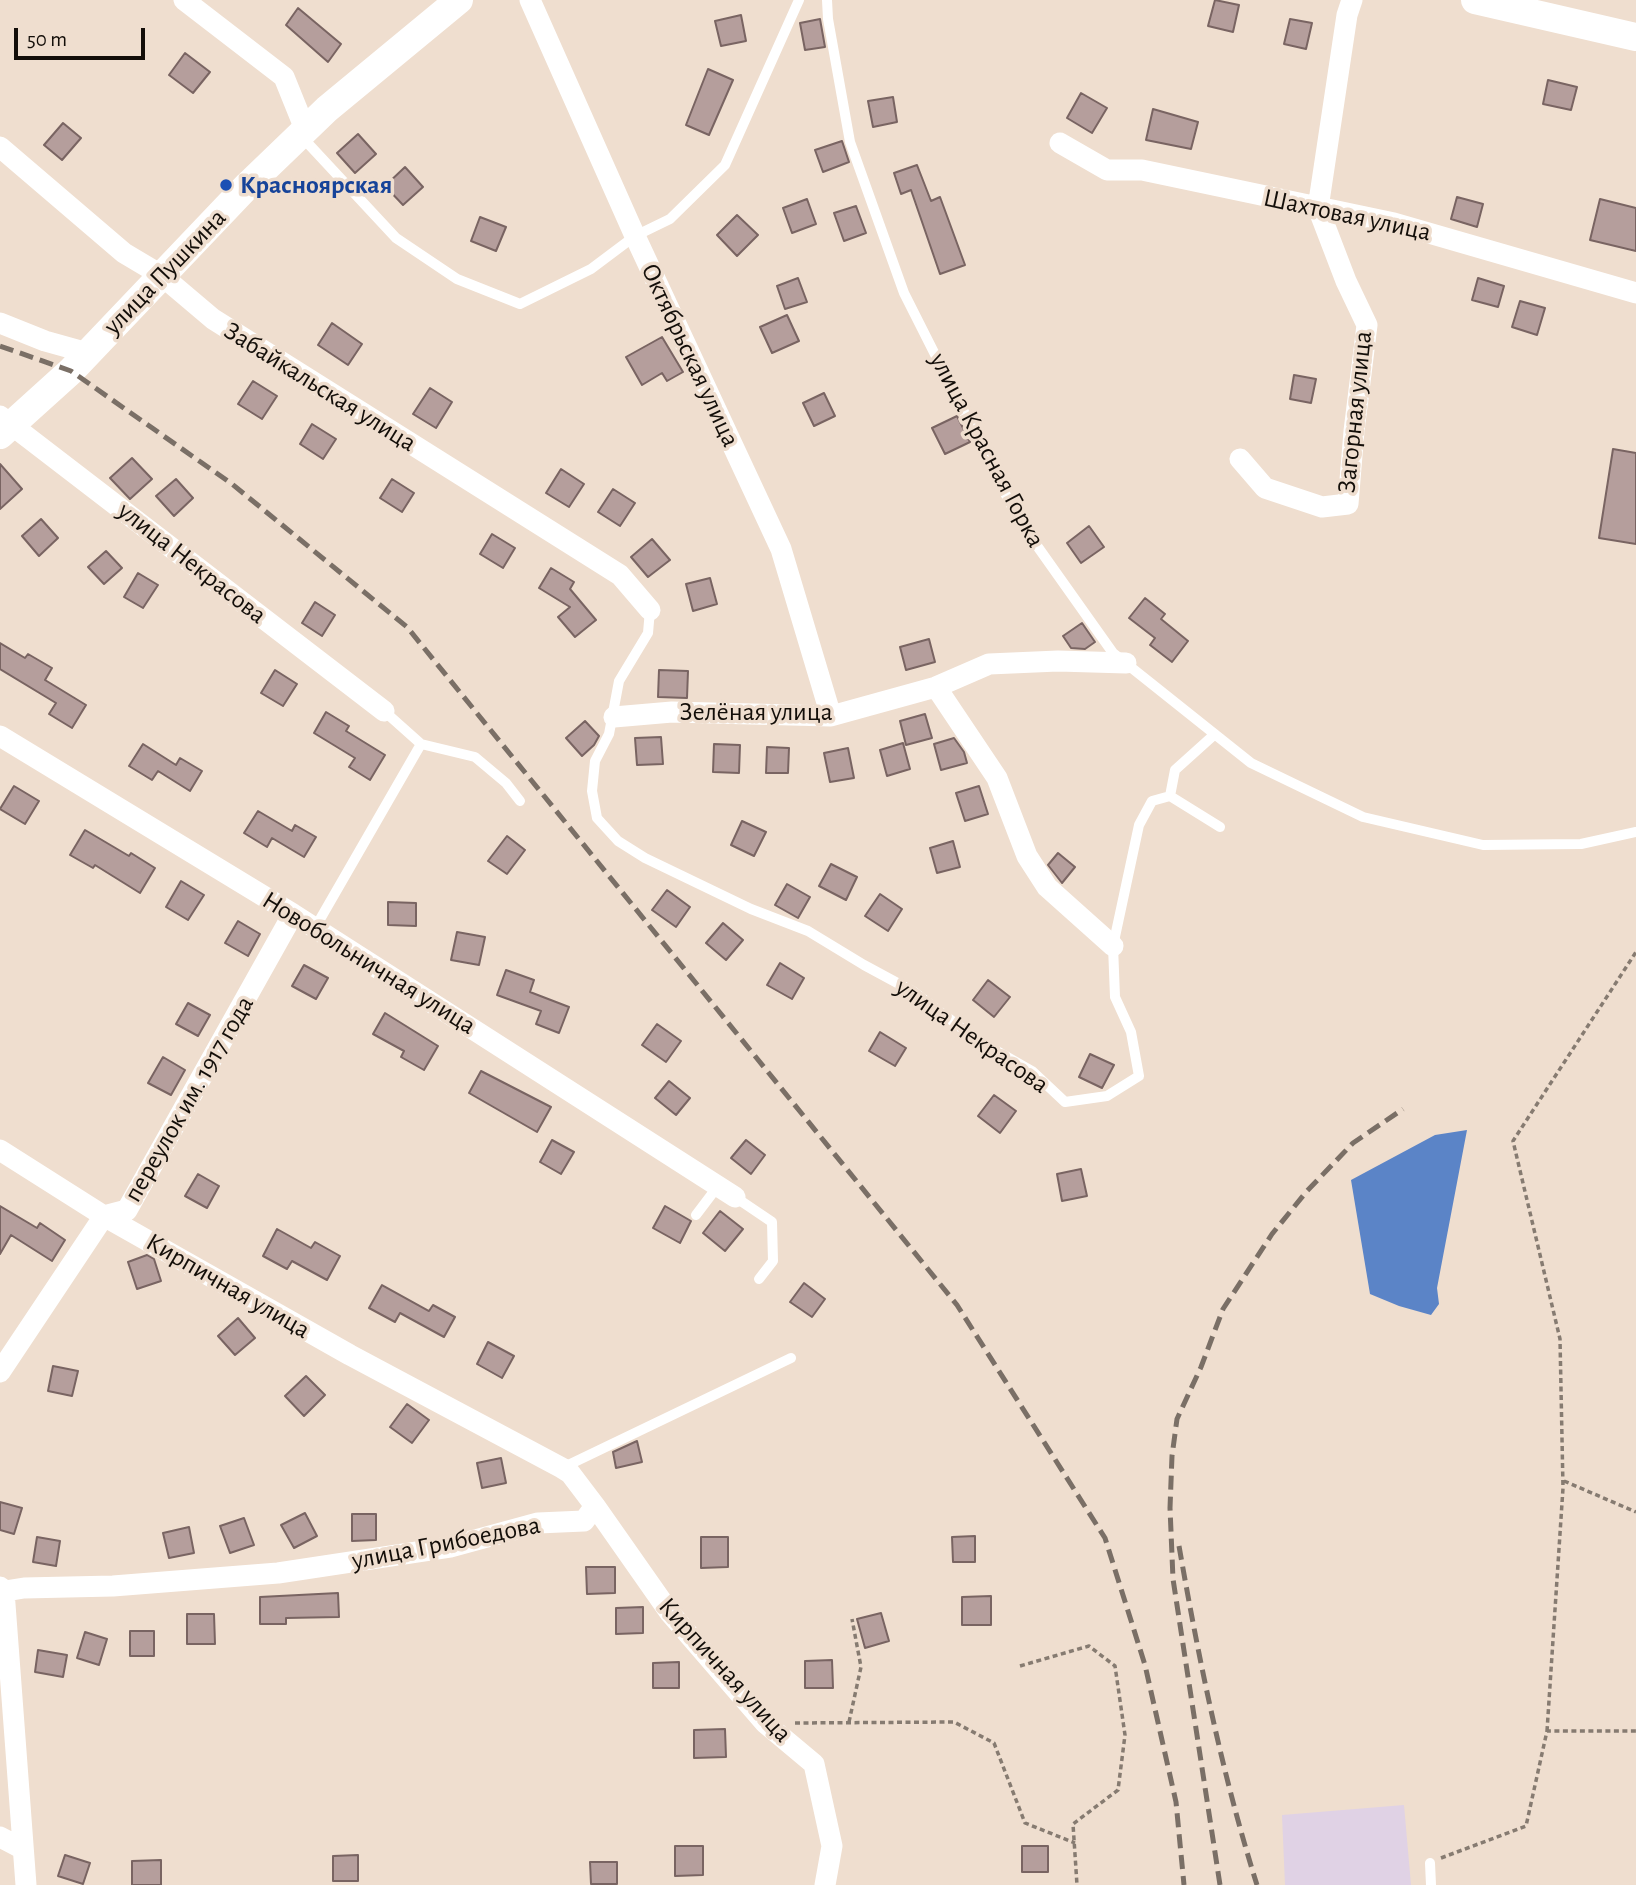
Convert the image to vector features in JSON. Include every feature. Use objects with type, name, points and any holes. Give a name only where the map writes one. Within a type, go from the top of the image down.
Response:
[{"type":"street","points":[[184,0],[284,77],[302,132]]},
{"type":"street","name":"улица Пушкина","points":[[4,425],[88,353],[302,132],[460,0]]},
{"type":"street","name":"Октябрьская улица","points":[[530,0],[635,236],[781,549],[831,716]]},
{"type":"street","points":[[1318,208],[1347,15],[1352,0]]},
{"type":"street","points":[[1475,0],[1636,37]]},
{"type":"street","name":"Шахтовая улица","points":[[1060,143],[1107,170],[1142,170],[1394,223],[1636,293]]},
{"type":"street","name":"Забайкальская улица","points":[[0,148],[124,253],[161,275],[213,319],[620,575],[650,610]]},
{"type":"street","name":"Загорная улица","points":[[1240,459],[1265,488],[1322,507],[1348,504],[1367,325],[1346,281],[1318,208]]},
{"type":"street","points":[[0,323],[45,341],[88,353]]},
{"type":"street","name":"улица Некрасова","points":[[4,425],[384,711]]},
{"type":"street","name":"Зелёная улица","points":[[614,718],[671,712],[831,716],[936,687],[989,664],[1126,663]]},
{"type":"street","points":[[936,687],[997,778],[1027,856],[1047,887],[1112,946]]},
{"type":"street","name":"Новобольничная улица","points":[[0,736],[293,914],[726,1192]]},
{"type":"street","name":"переулок им. 1917 года","points":[[0,1372],[104,1216],[127,1210],[293,914]]},
{"type":"street","name":"Кирпичная улица","points":[[0,1150],[104,1216],[350,1355],[562,1468]]},
{"type":"street","points":[[562,1468],[570,1473],[595,1506]]},
{"type":"street","name":"Кирпичная улица","points":[[595,1506],[670,1613],[765,1723],[814,1764],[832,1846],[825,1885]]},
{"type":"street","name":"улица Грибоедова","points":[[1,1590],[113,1586],[278,1573],[450,1547],[538,1523],[584,1521],[595,1506]]},
{"type":"street","points":[[1,1590],[26,1885]]},
{"type":"street","points":[[0,1837],[23,1849]]},
{"type":"lane","points":[[302,132],[396,238],[457,279],[520,304],[591,268],[635,236],[670,219],[725,165],[799,0]]},
{"type":"lane","name":"улица Красная Горка","points":[[827,0],[850,142],[904,293],[1018,519],[1113,653],[1251,764],[1363,817],[1483,845],[1581,844],[1636,832]]},
{"type":"lane","points":[[614,718],[619,681],[648,633],[650,610]]},
{"type":"lane","points":[[384,711],[421,744],[475,757],[506,783],[520,801]]},
{"type":"lane","name":"улица Некрасова","points":[[614,718],[595,761],[592,791],[597,818],[618,841],[645,858],[751,909],[808,931],[914,992],[976,1039],[1032,1071],[1065,1102],[1107,1096],[1139,1076],[1131,1032],[1115,997],[1112,946],[1139,825],[1152,801],[1170,796]]},
{"type":"lane","points":[[1215,734],[1175,770],[1170,796],[1220,827]]},
{"type":"lane","points":[[315,928],[421,744]]},
{"type":"lane","points":[[696,1215],[726,1192],[772,1222],[773,1261],[759,1279]]},
{"type":"lane","points":[[562,1468],[791,1357]]},
{"type":"lane","points":[[1430,1863],[1432,1885]]},
{"type":"path","points":[[1430,1863],[1526,1826],[1547,1731],[1563,1480],[1560,1339],[1513,1142],[1636,952]]},
{"type":"path","points":[[1563,1480],[1636,1512]]},
{"type":"path","points":[[849,1723],[861,1667],[852,1619]]},
{"type":"path","points":[[1020,1666],[1089,1646],[1115,1666],[1125,1735],[1118,1790],[1073,1824],[1077,1885]]},
{"type":"path","points":[[765,1723],[954,1722],[994,1743],[1025,1823],[1074,1843]]},
{"type":"path","points":[[1547,1731],[1636,1731]]},
{"type":"shaded area","points":[[1404,1805],[1411,1885],[1285,1885],[1282,1815]]},
{"type":"water","points":[[1467,1130],[1437,1288],[1439,1304],[1431,1315],[1370,1294],[1351,1180],[1435,1135]]},
{"type":"building","points":[[1215,0],[1239,5],[1233,32],[1208,26]]},
{"type":"building","points":[[298,8],[341,44],[328,62],[286,25]]},
{"type":"building","points":[[741,15],[746,41],[721,46],[715,21]]},
{"type":"building","points":[[820,19],[825,47],[805,50],[800,23]]},
{"type":"building","points":[[1290,19],[1312,23],[1306,49],[1284,44]]},
{"type":"building","points":[[185,53],[210,72],[193,93],[169,75]]},
{"type":"building","points":[[708,69],[733,80],[709,135],[686,125]]},
{"type":"building","points":[[1548,80],[1577,87],[1571,110],[1543,104]]},
{"type":"building","points":[[1081,93],[1107,108],[1092,133],[1067,118]]},
{"type":"building","points":[[893,97],[897,122],[873,127],[868,101]]},
{"type":"building","points":[[1153,109],[1198,122],[1191,149],[1146,140]]},
{"type":"building","points":[[63,123],[81,138],[62,160],[44,145]]},
{"type":"building","points":[[358,134],[376,154],[355,173],[337,153]]},
{"type":"building","points":[[842,141],[849,162],[823,172],[815,150]]},
{"type":"building","points":[[917,165],[931,201],[940,197],[965,265],[940,274],[911,190],[901,194],[894,173]]},
{"type":"building","points":[[405,167],[423,187],[403,205],[385,186]]},
{"type":"building","points":[[1457,197],[1483,204],[1477,227],[1451,219]]},
{"type":"building","points":[[807,199],[816,224],[792,233],[783,208]]},
{"type":"building","points":[[1600,199],[1636,208],[1636,251],[1590,240]]},
{"type":"building","points":[[856,206],[866,233],[844,241],[834,213]]},
{"type":"building","points":[[737,215],[758,235],[737,256],[717,235]]},
{"type":"building","points":[[480,217],[506,227],[496,251],[471,241]]},
{"type":"building","points":[[798,278],[807,302],[785,309],[777,286]]},
{"type":"building","points":[[1478,278],[1504,286],[1498,307],[1472,300]]},
{"type":"building","points":[[1520,301],[1545,308],[1537,335],[1512,327]]},
{"type":"building","points":[[787,315],[799,341],[772,353],[760,327]]},
{"type":"building","points":[[332,323],[362,344],[348,365],[318,345]]},
{"type":"building","points":[[662,337],[683,372],[667,381],[662,373],[642,385],[626,357]]},
{"type":"building","points":[[1294,375],[1316,379],[1311,403],[1290,399]]},
{"type":"building","points":[[253,381],[277,396],[262,419],[238,404]]},
{"type":"building","points":[[430,388],[452,402],[436,428],[413,414]]},
{"type":"building","points":[[824,393],[835,416],[814,426],[803,403]]},
{"type":"building","points":[[957,416],[970,442],[945,454],[932,428]]},
{"type":"building","points":[[312,424],[336,439],[323,459],[300,444]]},
{"type":"building","points":[[1613,449],[1636,453],[1636,544],[1599,538]]},
{"type":"building","points":[[132,458],[152,479],[130,499],[110,478]]},
{"type":"building","points":[[0,464],[22,489],[0,509]]},
{"type":"building","points":[[561,469],[584,484],[569,507],[546,493]]},
{"type":"building","points":[[176,479],[193,498],[174,516],[156,496]]},
{"type":"building","points":[[392,479],[414,493],[402,512],[380,498]]},
{"type":"building","points":[[613,489],[635,503],[620,526],[598,512]]},
{"type":"building","points":[[41,519],[58,538],[39,556],[22,536]]},
{"type":"building","points":[[1089,526],[1104,547],[1081,563],[1067,543]]},
{"type":"building","points":[[492,534],[515,548],[503,568],[480,554]]},
{"type":"building","points":[[652,539],[670,560],[648,577],[631,557]]},
{"type":"building","points":[[106,551],[122,568],[104,584],[88,567]]},
{"type":"building","points":[[551,568],[574,582],[570,589],[596,620],[575,637],[558,617],[570,607],[539,588]]},
{"type":"building","points":[[138,573],[158,585],[143,608],[124,597]]},
{"type":"building","points":[[710,578],[717,604],[693,611],[686,584]]},
{"type":"building","points":[[1145,598],[1165,614],[1161,619],[1188,641],[1172,662],[1150,645],[1155,638],[1129,618]]},
{"type":"building","points":[[315,602],[335,615],[322,636],[302,623]]},
{"type":"building","points":[[1082,623],[1095,642],[1085,649],[1071,648],[1063,636]]},
{"type":"building","points":[[929,639],[935,662],[906,670],[900,647]]},
{"type":"building","points":[[0,643],[25,658],[28,654],[52,668],[45,680],[86,705],[72,728],[49,714],[56,703],[0,669]]},
{"type":"building","points":[[275,670],[297,684],[283,706],[261,693]]},
{"type":"building","points":[[659,670],[688,671],[687,698],[658,697]]},
{"type":"building","points":[[326,712],[349,726],[346,731],[385,755],[370,780],[349,767],[355,758],[314,733]]},
{"type":"building","points":[[925,714],[932,738],[906,745],[900,721]]},
{"type":"building","points":[[585,721],[599,736],[582,756],[566,738]]},
{"type":"building","points":[[661,737],[663,764],[637,765],[635,738]]},
{"type":"building","points":[[954,738],[964,752],[967,763],[941,770],[934,744]]},
{"type":"building","points":[[903,743],[910,769],[887,776],[880,750]]},
{"type":"building","points":[[143,744],[176,765],[180,758],[202,771],[190,791],[158,771],[152,780],[129,766]]},
{"type":"building","points":[[714,744],[740,745],[739,773],[713,772]]},
{"type":"building","points":[[767,747],[789,748],[788,773],[766,773]]},
{"type":"building","points":[[848,748],[854,778],[830,782],[824,753]]},
{"type":"building","points":[[14,786],[39,801],[25,824],[0,809]]},
{"type":"building","points":[[979,786],[988,814],[965,821],[956,793]]},
{"type":"building","points":[[258,811],[292,831],[295,825],[316,837],[304,857],[272,838],[267,847],[244,833]]},
{"type":"building","points":[[742,821],[766,832],[754,856],[731,845]]},
{"type":"building","points":[[85,830],[155,868],[140,893],[95,865],[93,868],[70,855]]},
{"type":"building","points":[[507,836],[525,850],[507,874],[488,861]]},
{"type":"building","points":[[953,841],[960,867],[937,873],[930,848]]},
{"type":"building","points":[[1058,853],[1075,867],[1062,883],[1048,865]]},
{"type":"building","points":[[831,864],[857,877],[846,900],[819,886]]},
{"type":"building","points":[[181,881],[204,895],[188,920],[166,907]]},
{"type":"building","points":[[787,884],[810,897],[798,918],[775,905]]},
{"type":"building","points":[[667,890],[690,907],[676,927],[652,910]]},
{"type":"building","points":[[880,894],[902,909],[888,931],[865,916]]},
{"type":"building","points":[[388,902],[416,903],[416,926],[388,925]]},
{"type":"building","points":[[238,921],[260,934],[248,956],[225,943]]},
{"type":"building","points":[[723,923],[743,940],[726,960],[706,943]]},
{"type":"building","points":[[457,932],[485,937],[479,965],[451,960]]},
{"type":"building","points":[[780,963],[804,978],[792,999],[767,985]]},
{"type":"building","points":[[304,965],[328,978],[316,999],[292,986]]},
{"type":"building","points":[[506,970],[534,980],[530,992],[569,1007],[559,1033],[536,1024],[541,1011],[497,995]]},
{"type":"building","points":[[988,980],[1010,997],[994,1017],[973,1000]]},
{"type":"building","points":[[188,1003],[210,1015],[198,1036],[176,1024]]},
{"type":"building","points":[[385,1013],[438,1046],[424,1070],[401,1057],[404,1051],[373,1034]]},
{"type":"building","points":[[657,1024],[681,1041],[666,1062],[642,1045]]},
{"type":"building","points":[[880,1032],[906,1048],[895,1066],[869,1051]]},
{"type":"building","points":[[1090,1054],[1114,1065],[1102,1088],[1079,1077]]},
{"type":"building","points":[[163,1057],[185,1070],[171,1095],[148,1083]]},
{"type":"building","points":[[481,1071],[551,1107],[537,1132],[469,1093]]},
{"type":"building","points":[[669,1081],[690,1098],[676,1115],[655,1098]]},
{"type":"building","points":[[994,1095],[1016,1111],[1000,1133],[978,1116]]},
{"type":"building","points":[[552,1140],[574,1152],[561,1174],[540,1162]]},
{"type":"building","points":[[746,1140],[765,1155],[751,1174],[731,1158]]},
{"type":"building","points":[[1081,1169],[1087,1196],[1062,1201],[1057,1174]]},
{"type":"building","points":[[198,1174],[219,1186],[207,1208],[185,1196]]},
{"type":"building","points":[[0,1206],[37,1228],[40,1223],[65,1240],[52,1261],[11,1235],[0,1254]]},
{"type":"building","points":[[665,1206],[691,1221],[680,1243],[653,1228]]},
{"type":"building","points":[[720,1211],[743,1229],[725,1251],[703,1233]]},
{"type":"building","points":[[277,1229],[311,1248],[315,1242],[340,1256],[327,1280],[292,1261],[287,1269],[263,1256]]},
{"type":"building","points":[[147,1255],[154,1259],[161,1281],[137,1289],[128,1262]]},
{"type":"building","points":[[804,1283],[825,1299],[812,1317],[790,1302]]},
{"type":"building","points":[[382,1285],[429,1311],[433,1305],[455,1317],[444,1337],[400,1313],[395,1322],[369,1308]]},
{"type":"building","points":[[238,1318],[255,1338],[235,1355],[218,1336]]},
{"type":"building","points":[[488,1342],[514,1356],[502,1378],[477,1364]]},
{"type":"building","points":[[53,1366],[78,1371],[72,1396],[48,1391]]},
{"type":"building","points":[[306,1376],[325,1395],[304,1416],[285,1396]]},
{"type":"building","points":[[407,1404],[429,1420],[412,1443],[390,1427]]},
{"type":"building","points":[[637,1441],[642,1462],[616,1468],[613,1452]]},
{"type":"building","points":[[501,1458],[506,1483],[482,1488],[477,1463]]},
{"type":"building","points":[[0,1502],[22,1508],[14,1534],[0,1530]]},
{"type":"building","points":[[305,1513],[317,1536],[294,1548],[281,1525]]},
{"type":"building","points":[[352,1514],[376,1514],[376,1540],[352,1541]]},
{"type":"building","points":[[244,1518],[254,1545],[230,1553],[220,1526]]},
{"type":"building","points":[[189,1527],[194,1553],[169,1558],[163,1533]]},
{"type":"building","points":[[975,1536],[975,1562],[953,1562],[952,1537]]},
{"type":"building","points":[[37,1537],[60,1541],[56,1566],[33,1562]]},
{"type":"building","points":[[701,1537],[728,1537],[728,1567],[701,1568]]},
{"type":"building","points":[[586,1567],[615,1567],[615,1593],[587,1594]]},
{"type":"building","points":[[338,1593],[339,1617],[286,1618],[286,1624],[260,1624],[260,1597]]},
{"type":"building","points":[[991,1596],[991,1625],[962,1625],[962,1597]]},
{"type":"building","points":[[643,1607],[643,1633],[616,1634],[616,1608]]},
{"type":"building","points":[[881,1613],[889,1641],[865,1648],[857,1619]]},
{"type":"building","points":[[187,1614],[214,1614],[215,1644],[187,1644]]},
{"type":"building","points":[[130,1631],[154,1631],[154,1656],[130,1656]]},
{"type":"building","points":[[85,1632],[107,1639],[99,1665],[77,1658]]},
{"type":"building","points":[[38,1650],[67,1655],[63,1677],[35,1672]]},
{"type":"building","points":[[832,1660],[833,1688],[805,1688],[805,1661]]},
{"type":"building","points":[[679,1662],[679,1688],[653,1688],[653,1663]]},
{"type":"building","points":[[725,1729],[726,1757],[694,1758],[694,1730]]},
{"type":"building","points":[[675,1846],[703,1846],[703,1875],[675,1876]]},
{"type":"building","points":[[1022,1846],[1048,1846],[1048,1872],[1022,1872]]},
{"type":"building","points":[[65,1855],[90,1863],[83,1884],[58,1876]]},
{"type":"building","points":[[358,1855],[358,1881],[333,1881],[333,1856]]},
{"type":"building","points":[[161,1860],[161,1885],[132,1885],[132,1861]]},
{"type":"building","points":[[590,1862],[617,1862],[617,1884],[591,1884]]},
{"type":"railway","points":[[0,346],[71,371],[232,484],[407,627],[957,1305],[1105,1538],[1145,1665],[1176,1802],[1184,1885]]},
{"type":"railway","points":[[1220,1885],[1173,1579],[1170,1508],[1177,1419],[1223,1309],[1272,1234],[1307,1191],[1353,1143],[1403,1109]]},
{"type":"railway","points":[[1179,1546],[1212,1717],[1257,1885]]},
{"type":"place","name":"Красноярская","points":[[226,185]]}]
